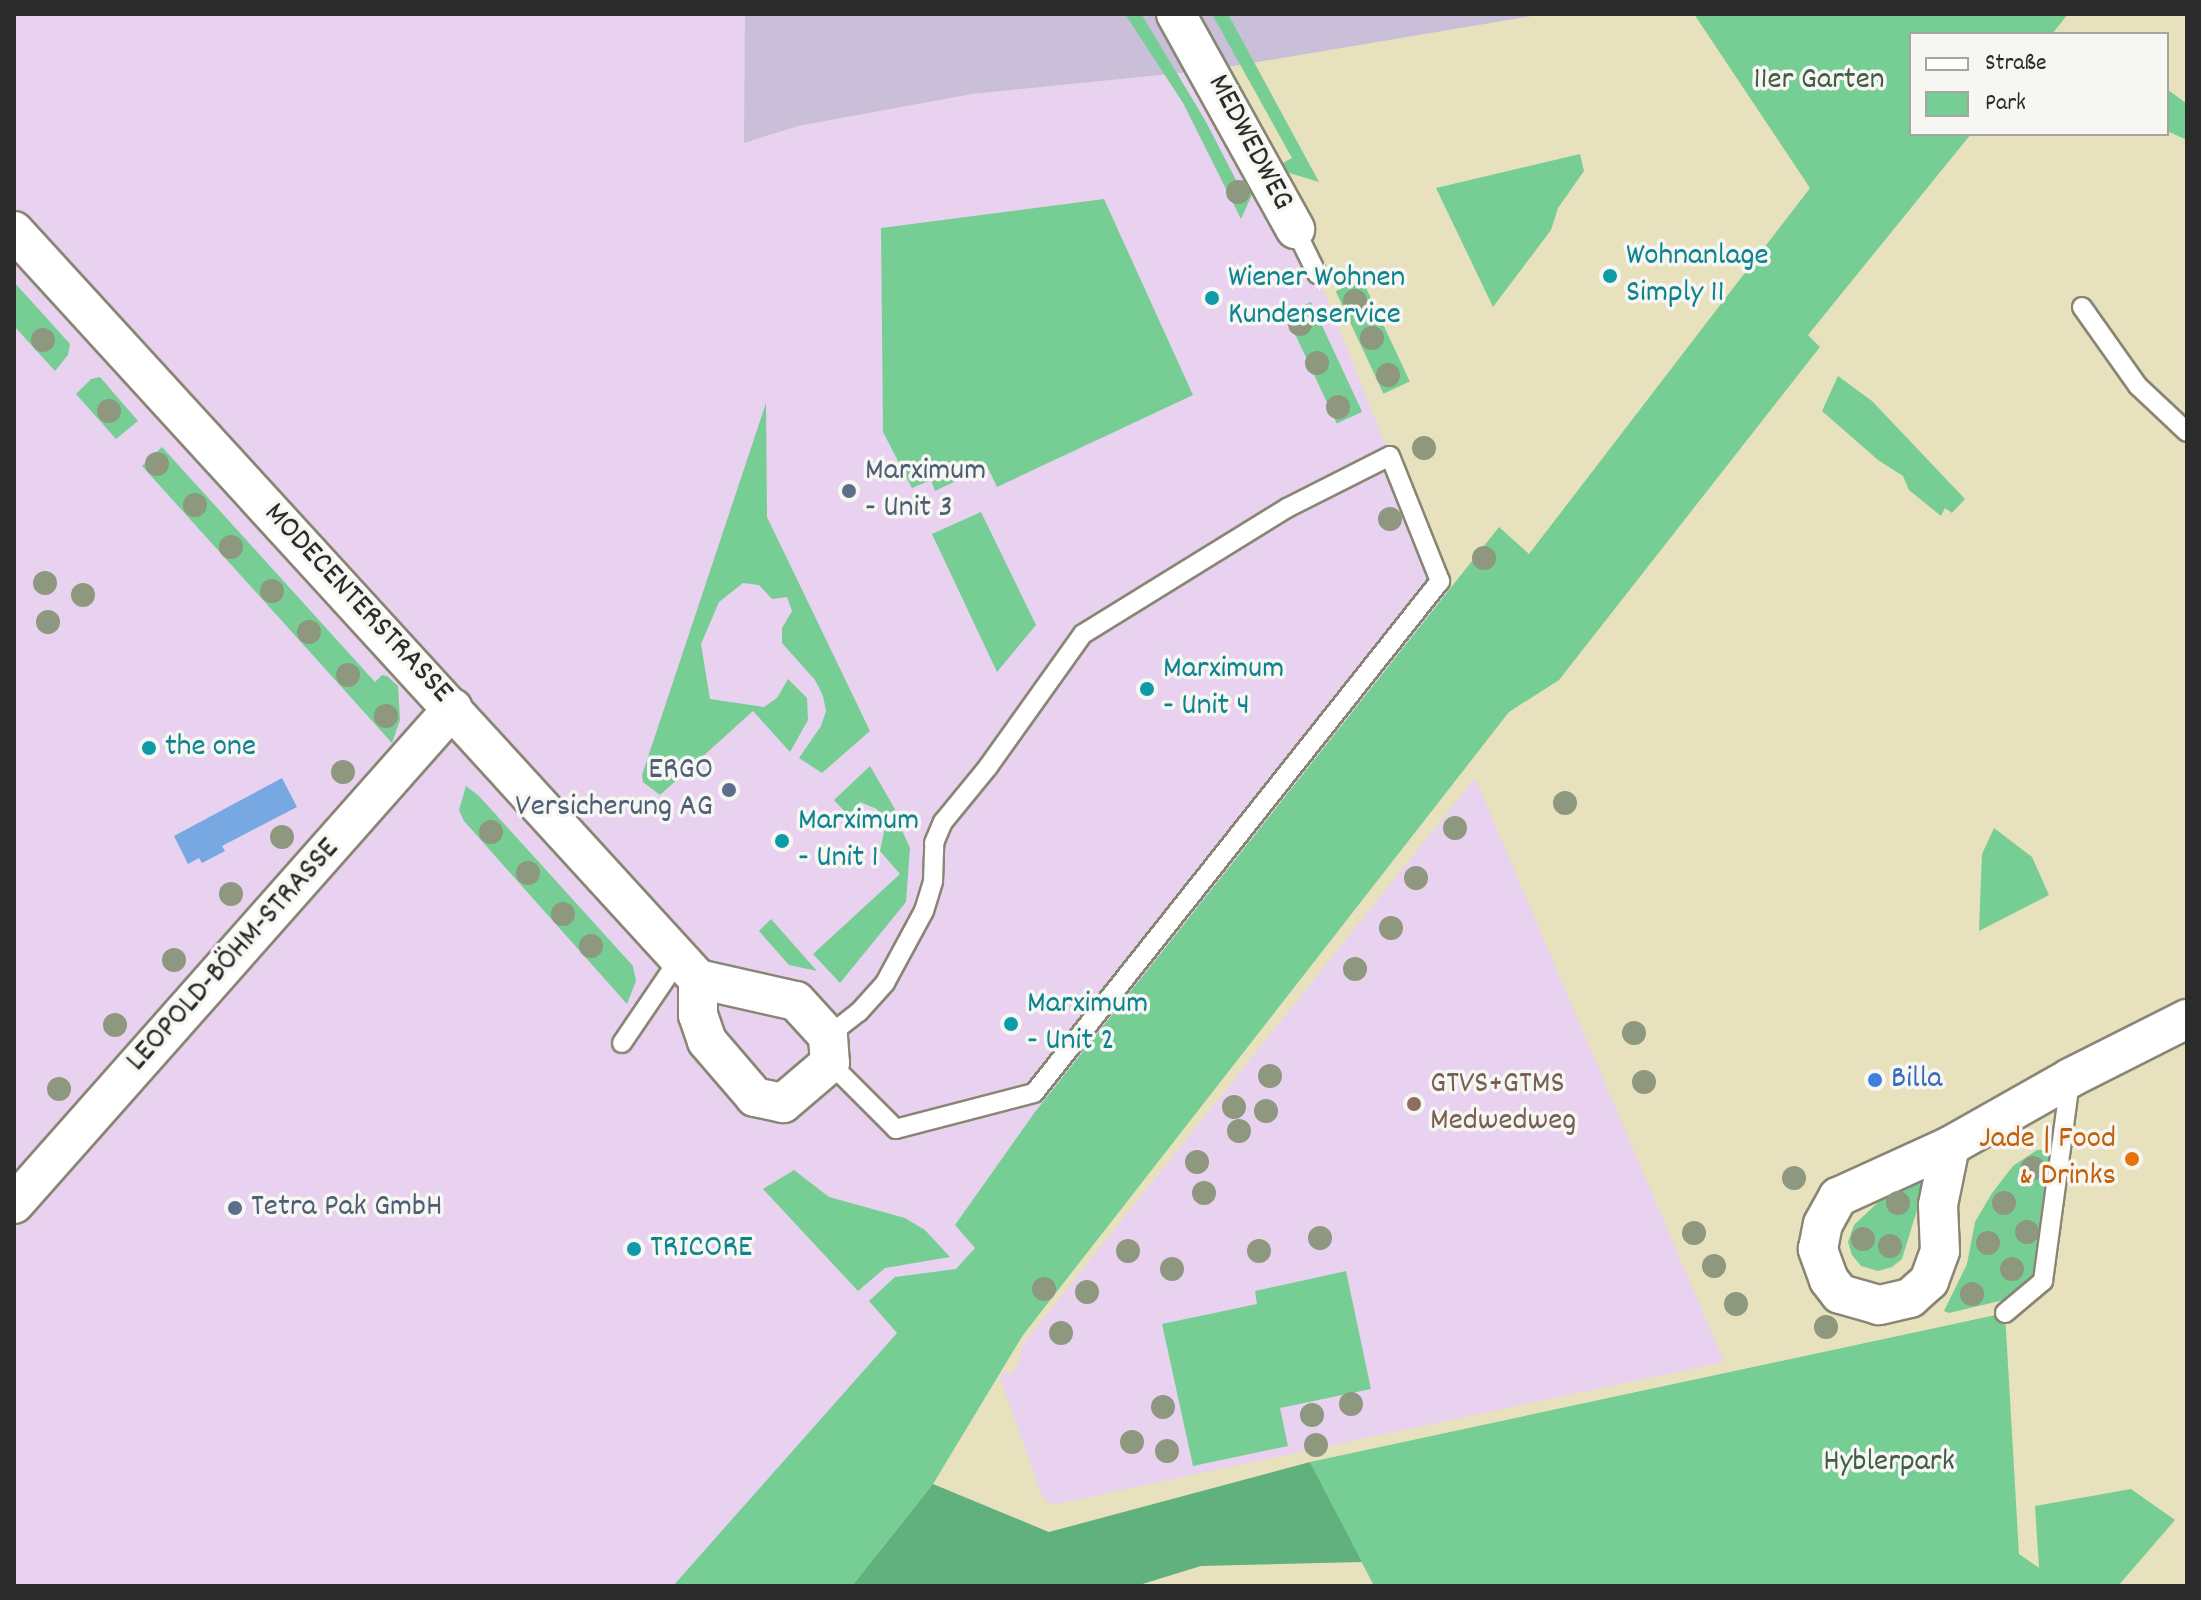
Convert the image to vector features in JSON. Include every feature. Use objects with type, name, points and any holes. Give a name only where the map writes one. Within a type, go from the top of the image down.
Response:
[{"type":"street","name":"MEDWEDWEG","points":[[1176,14],[1295,229]]},
{"type":"street","name":"MODECENTERSTRASSE","points":[[14,231],[689,969]]},
{"type":"street","name":"LEOPOLD-BÖHM-STRASSE","points":[[14,1204],[453,708]]},
{"type":"street","points":[[689,969],[796,1001],[829,1050],[783,1103],[755,1097],[707,1041],[698,1015],[689,969]]},
{"type":"street","points":[[1950,1146],[2070,1078],[2187,1019]]},
{"type":"lane","name":"MEDWEDWEG","points":[[1295,229],[1317,274]]},
{"type":"lane","points":[[2082,307],[2138,386],[2187,432]]},
{"type":"lane","points":[[1390,456],[1440,581],[1034,1093],[896,1129],[829,1050],[885,983],[924,911],[933,881],[934,843],[943,822],[988,767],[1083,634],[1287,508],[1390,456]]},
{"type":"lane","points":[[622,1043],[689,969]]},
{"type":"lane","points":[[2005,1313],[2043,1281],[2070,1078]]},
{"type":"shaded area","points":[[14,14],[745,14],[745,143],[798,126],[972,94],[1210,70],[1317,274],[1463,638],[770,1586],[14,1586]]},
{"type":"shaded area","points":[[745,14],[1544,14],[1210,70],[972,94],[798,126],[744,143]]},
{"type":"shaded area","name":"GTVS+GTMS Medwedweg","points":[[1475,778],[1724,1362],[1056,1504],[1048,1503],[1042,1496],[1000,1378],[1004,1370],[1010,1374],[1018,1365],[1023,1344]]},
{"type":"green space","points":[[1125,14],[1141,14],[1145,20],[1205,120],[1237,182],[1251,177],[1255,188],[1241,219],[1183,103]]},
{"type":"green space","points":[[1212,14],[1228,14],[1319,182],[1286,172],[1283,163],[1292,158]]},
{"type":"green space","name":"11er Garten","points":[[1694,14],[2068,14],[2054,32],[1909,32],[1909,136],[1969,136],[1808,335],[1820,347],[1559,680],[1509,712],[1023,1335],[933,1484],[852,1586],[673,1586],[897,1333],[869,1301],[895,1277],[956,1269],[975,1248],[955,1225],[1035,1112],[1499,527],[1529,554],[1810,188]]},
{"type":"green space","points":[[2169,90],[2187,104],[2187,140],[2169,132]]},
{"type":"green space","points":[[1580,154],[1584,171],[1558,208],[1551,230],[1493,307],[1436,188]]},
{"type":"green space","points":[[1104,199],[1193,395],[997,487],[987,466],[935,491],[931,480],[912,488],[883,432],[881,228]]},
{"type":"green space","points":[[1362,279],[1410,381],[1383,394],[1336,291]]},
{"type":"green space","points":[[14,282],[70,344],[68,355],[55,371],[14,326]]},
{"type":"green space","points":[[1311,302],[1362,412],[1337,423],[1286,314]]},
{"type":"green space","points":[[1838,376],[1872,401],[1965,499],[1952,513],[1945,508],[1941,516],[1909,490],[1903,476],[1878,460],[1822,411]]},
{"type":"green space","points":[[100,377],[138,421],[116,439],[76,394],[91,379]]},
{"type":"green space","points":[[766,403],[767,517],[870,731],[822,773],[799,758],[821,726],[826,711],[823,696],[815,680],[782,643],[782,628],[792,611],[787,597],[772,599],[759,585],[743,583],[719,602],[701,644],[710,699],[764,707],[777,698],[788,679],[807,698],[808,720],[790,752],[753,711],[660,795],[643,782],[642,775]]},
{"type":"green space","points":[[162,447],[375,682],[382,675],[398,686],[400,720],[392,743],[142,466]]},
{"type":"green space","points":[[981,512],[1036,625],[997,672],[932,534]]},
{"type":"green space","points":[[870,766],[903,823],[900,826],[910,848],[906,902],[840,983],[813,954],[900,874],[880,851],[885,827],[877,809],[860,802],[853,809],[856,824],[834,800]]},
{"type":"green space","points":[[466,786],[479,796],[633,966],[636,981],[627,1004],[464,821],[459,810]]},
{"type":"green space","points":[[1994,828],[2032,857],[2049,895],[1979,931],[1982,854]]},
{"type":"green space","points":[[771,919],[817,971],[789,965],[759,931]]},
{"type":"green space","points":[[2037,1150],[2044,1150],[2052,1160],[2044,1253],[2030,1281],[2008,1299],[1949,1313],[1944,1311],[1967,1264],[1975,1222],[2013,1166]]},
{"type":"green space","points":[[794,1170],[829,1197],[905,1218],[925,1230],[950,1257],[885,1268],[858,1291],[763,1189]]},
{"type":"green space","points":[[1908,1174],[1922,1177],[1925,1184],[1902,1259],[1892,1267],[1878,1271],[1861,1266],[1852,1255],[1848,1242],[1854,1225]]},
{"type":"green space","points":[[1346,1271],[1371,1389],[1280,1408],[1288,1446],[1193,1466],[1162,1324],[1257,1304],[1255,1291]]},
{"type":"green space","name":"Hyblerpark","points":[[2005,1313],[2019,1554],[2039,1568],[2035,1506],[2131,1489],[2175,1520],[2118,1586],[1374,1586],[1310,1462]]},
{"type":"green space","points":[[1310,1462],[1362,1562],[1201,1566],[1136,1586],[852,1586],[933,1484],[1049,1532]]},
{"type":"water","points":[[282,778],[297,807],[222,846],[225,851],[202,863],[199,858],[188,864],[174,836]]},
{"type":"place","name":"Wohnanlage Simply 11","points":[[1610,276]]},
{"type":"place","name":"Wiener Wohnen Kundenservice","points":[[1212,298]]},
{"type":"place","name":"Marximum - Unit 3","points":[[849,491]]},
{"type":"place","name":"Marximum - Unit 4","points":[[1147,689]]},
{"type":"place","name":"the one","points":[[149,748]]},
{"type":"place","name":"ERGO Versicherung AG","points":[[729,790]]},
{"type":"place","name":"Marximum - Unit 1","points":[[782,841]]},
{"type":"place","name":"Marximum - Unit 2","points":[[1011,1024]]},
{"type":"place","name":"Billa","points":[[1875,1080]]},
{"type":"place","name":"GTVS+GTMS Medwedweg","points":[[1414,1104]]},
{"type":"place","name":"Jade | Food & Drinks","points":[[2132,1159]]},
{"type":"place","name":"Tetra Pak GmbH","points":[[235,1208]]},
{"type":"place","name":"TRICORE","points":[[634,1249]]}]
